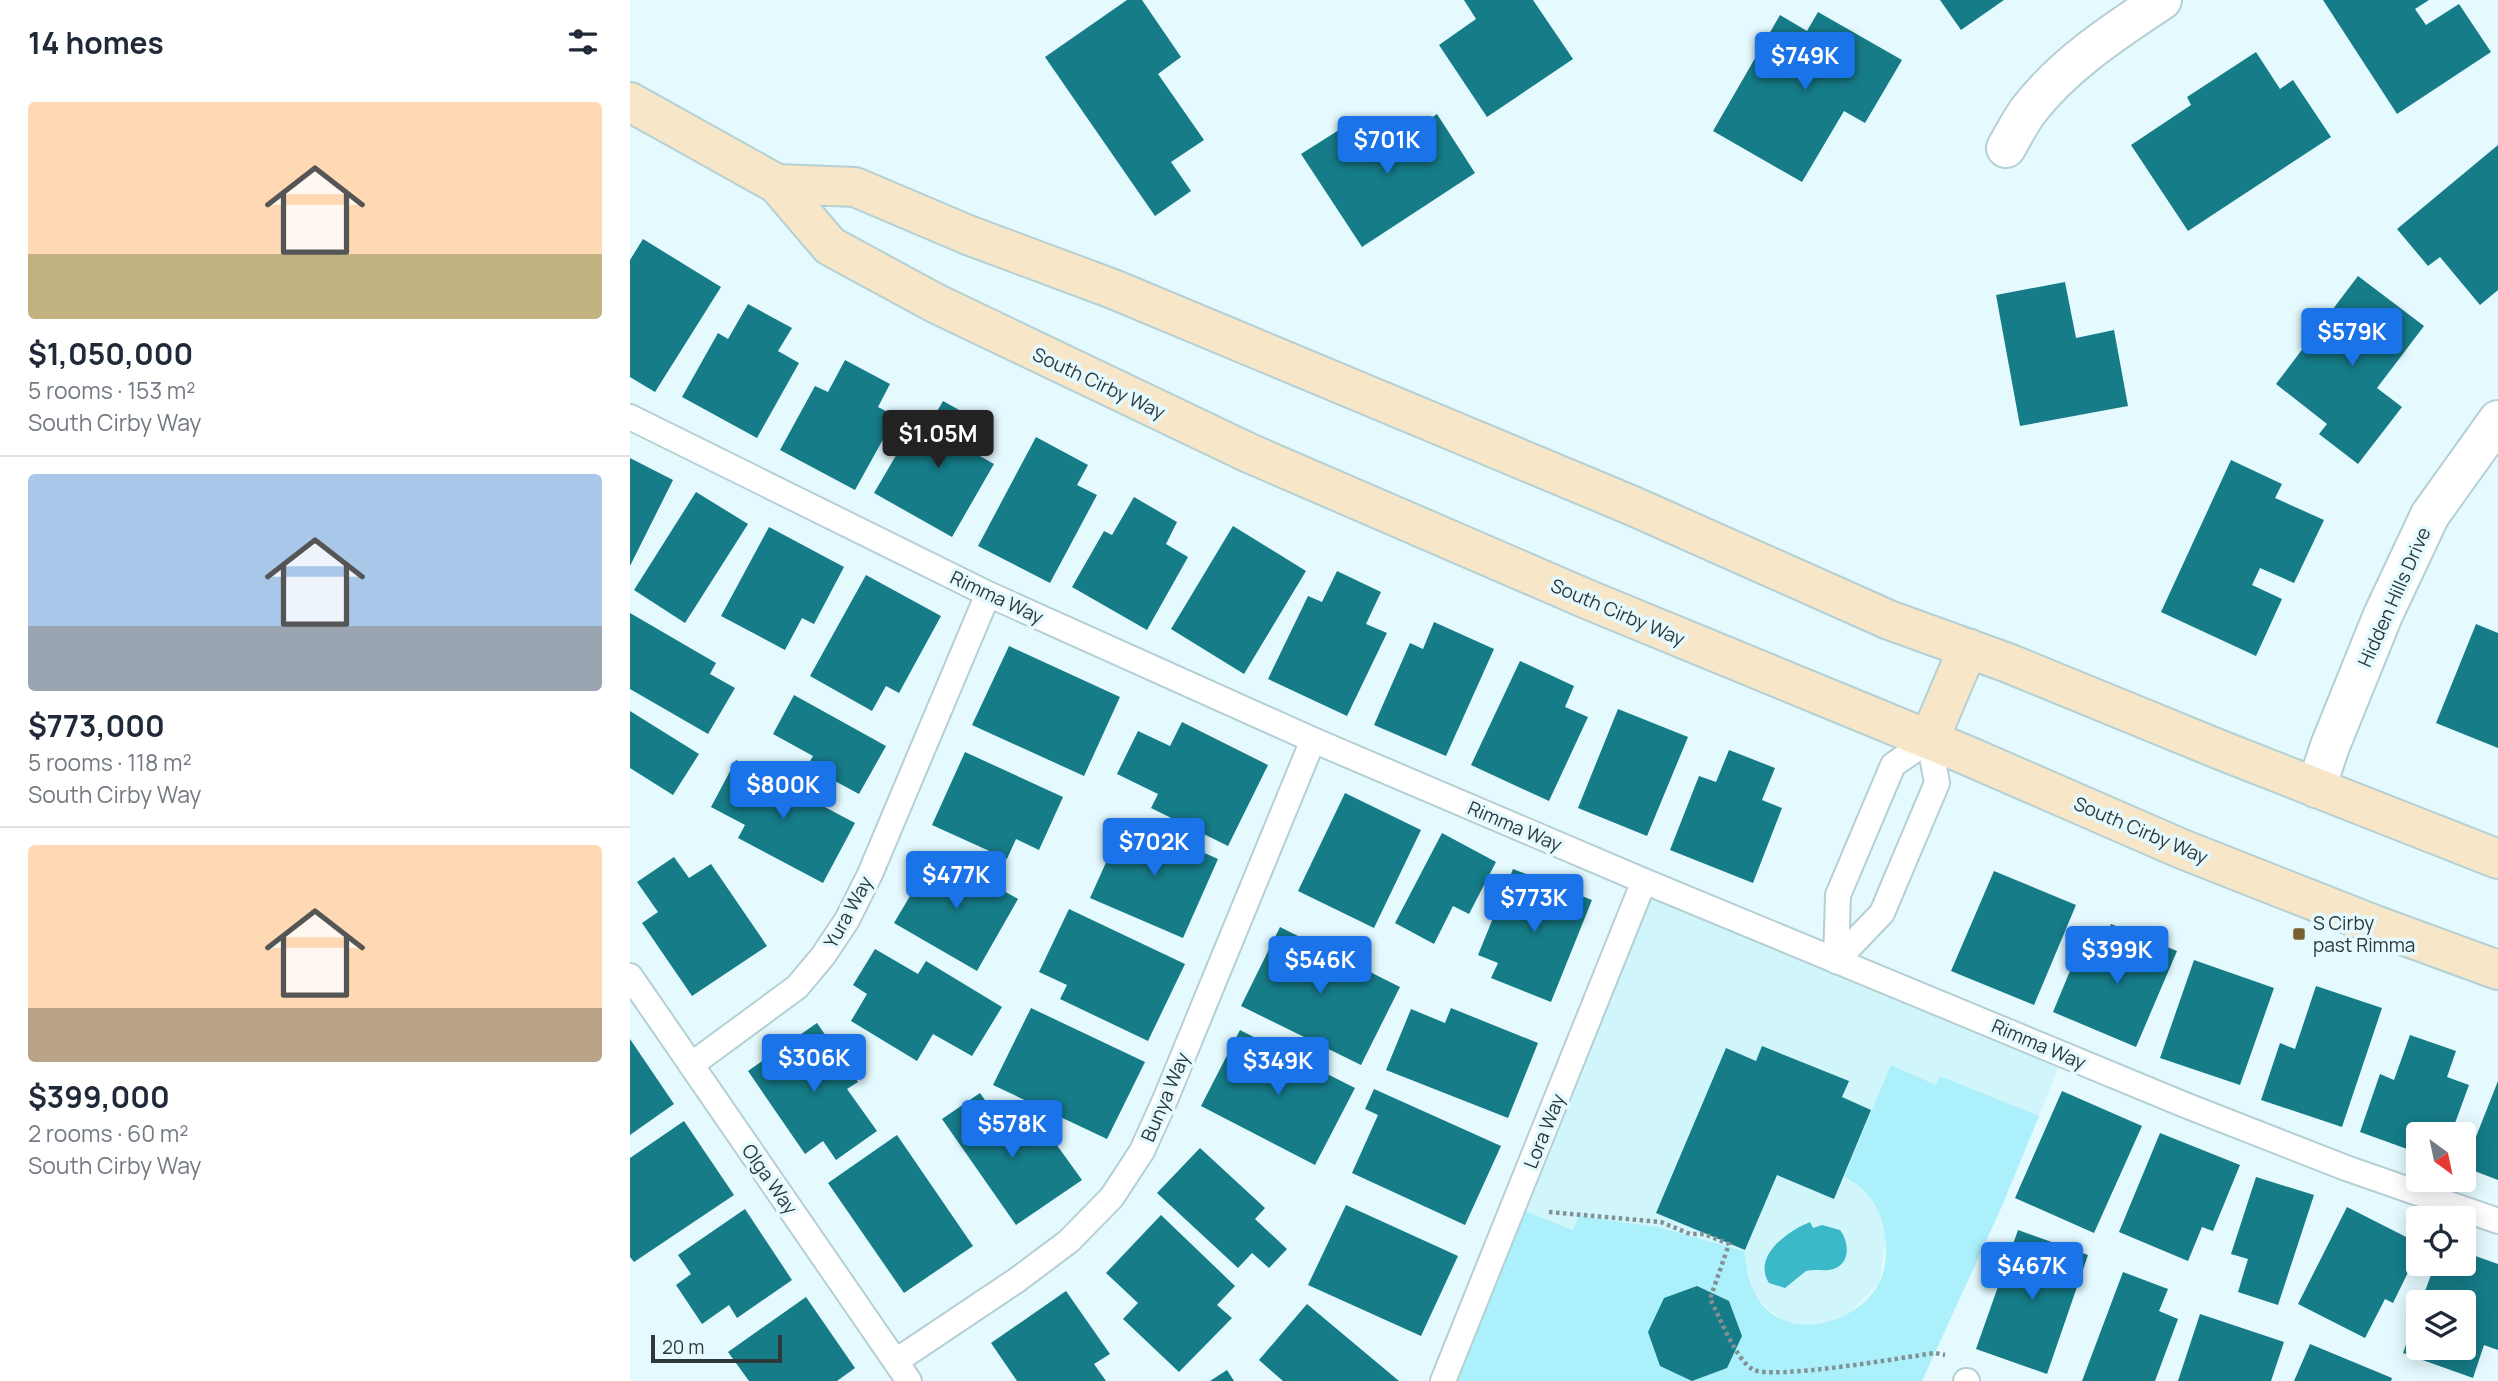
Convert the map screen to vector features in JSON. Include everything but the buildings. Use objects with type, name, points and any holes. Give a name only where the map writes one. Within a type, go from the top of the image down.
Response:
[{"type":"main road","name":"South Cirby Way","points":[[630,102],[777,184],[830,246],[935,303],[1249,453],[1589,600],[1929,740],[2182,849],[2498,970]]},
{"type":"main road","name":"South Cirby Way","points":[[777,184],[855,187],[968,235],[1113,289],[1633,506],[1889,620],[1968,648],[2498,859]]},
{"type":"main road","points":[[1929,740],[1968,648]]},
{"type":"street","points":[[2006,148],[2028,111],[2060,75],[2105,38],[2162,0]]},
{"type":"street","name":"Hidden Hills Drive","points":[[2316,788],[2330,746],[2383,615],[2430,516],[2498,420]]},
{"type":"lane","name":"Rimma Way","points":[[630,417],[988,594],[1313,740],[1644,881],[2262,1136],[2498,1221]]},
{"type":"lane","name":"Yura Way","points":[[691,1065],[797,987],[823,956],[847,920],[870,874],[988,594]]},
{"type":"lane","name":"Bunya Way","points":[[902,1371],[1069,1241],[1112,1197],[1142,1151],[1313,740]]},
{"type":"lane","points":[[1929,740],[1937,783],[1882,913],[1836,961],[1838,895],[1893,765],[1929,740]]},
{"type":"lane","name":"Lora Way","points":[[1443,1381],[1644,881]]},
{"type":"lane","name":"Olga Way","points":[[630,976],[902,1371]]},
{"type":"path","points":[[1513,1209],[1661,1222],[1690,1234],[1704,1234],[1729,1244],[1710,1299],[1741,1358],[1753,1370],[1780,1374],[1935,1353],[1955,1358],[1966,1381]]},
{"type":"shaded area","points":[[1653,894],[2060,1063],[2039,1116],[1941,1076],[1936,1085],[1892,1065],[1858,1183],[1873,1200],[1882,1219],[1886,1239],[1879,1283],[1848,1315],[1827,1324],[1786,1322],[1769,1310],[1755,1294],[1748,1272],[1657,1227],[1580,1216],[1574,1230],[1522,1210]]},
{"type":"shaded area","points":[[1891,1065],[1936,1085],[1940,1076],[2039,1116],[2002,1206],[1922,1381],[1451,1381],[1522,1210],[1573,1230],[1579,1216],[1657,1227],[1744,1251],[1755,1293],[1767,1309],[1782,1319],[1799,1324],[1817,1324],[1853,1311],[1868,1298],[1879,1283],[1884,1270],[1886,1247],[1881,1217],[1874,1203],[1858,1185],[1844,1177]]},
{"type":"shaded area","points":[[1810,1222],[1813,1228],[1822,1225],[1840,1230],[1846,1241],[1845,1259],[1836,1268],[1806,1271],[1785,1288],[1769,1283],[1765,1263],[1769,1254],[1783,1238]]},
{"type":"place","name":"S Cirby past Rimma","points":[[2299,934]]}]
